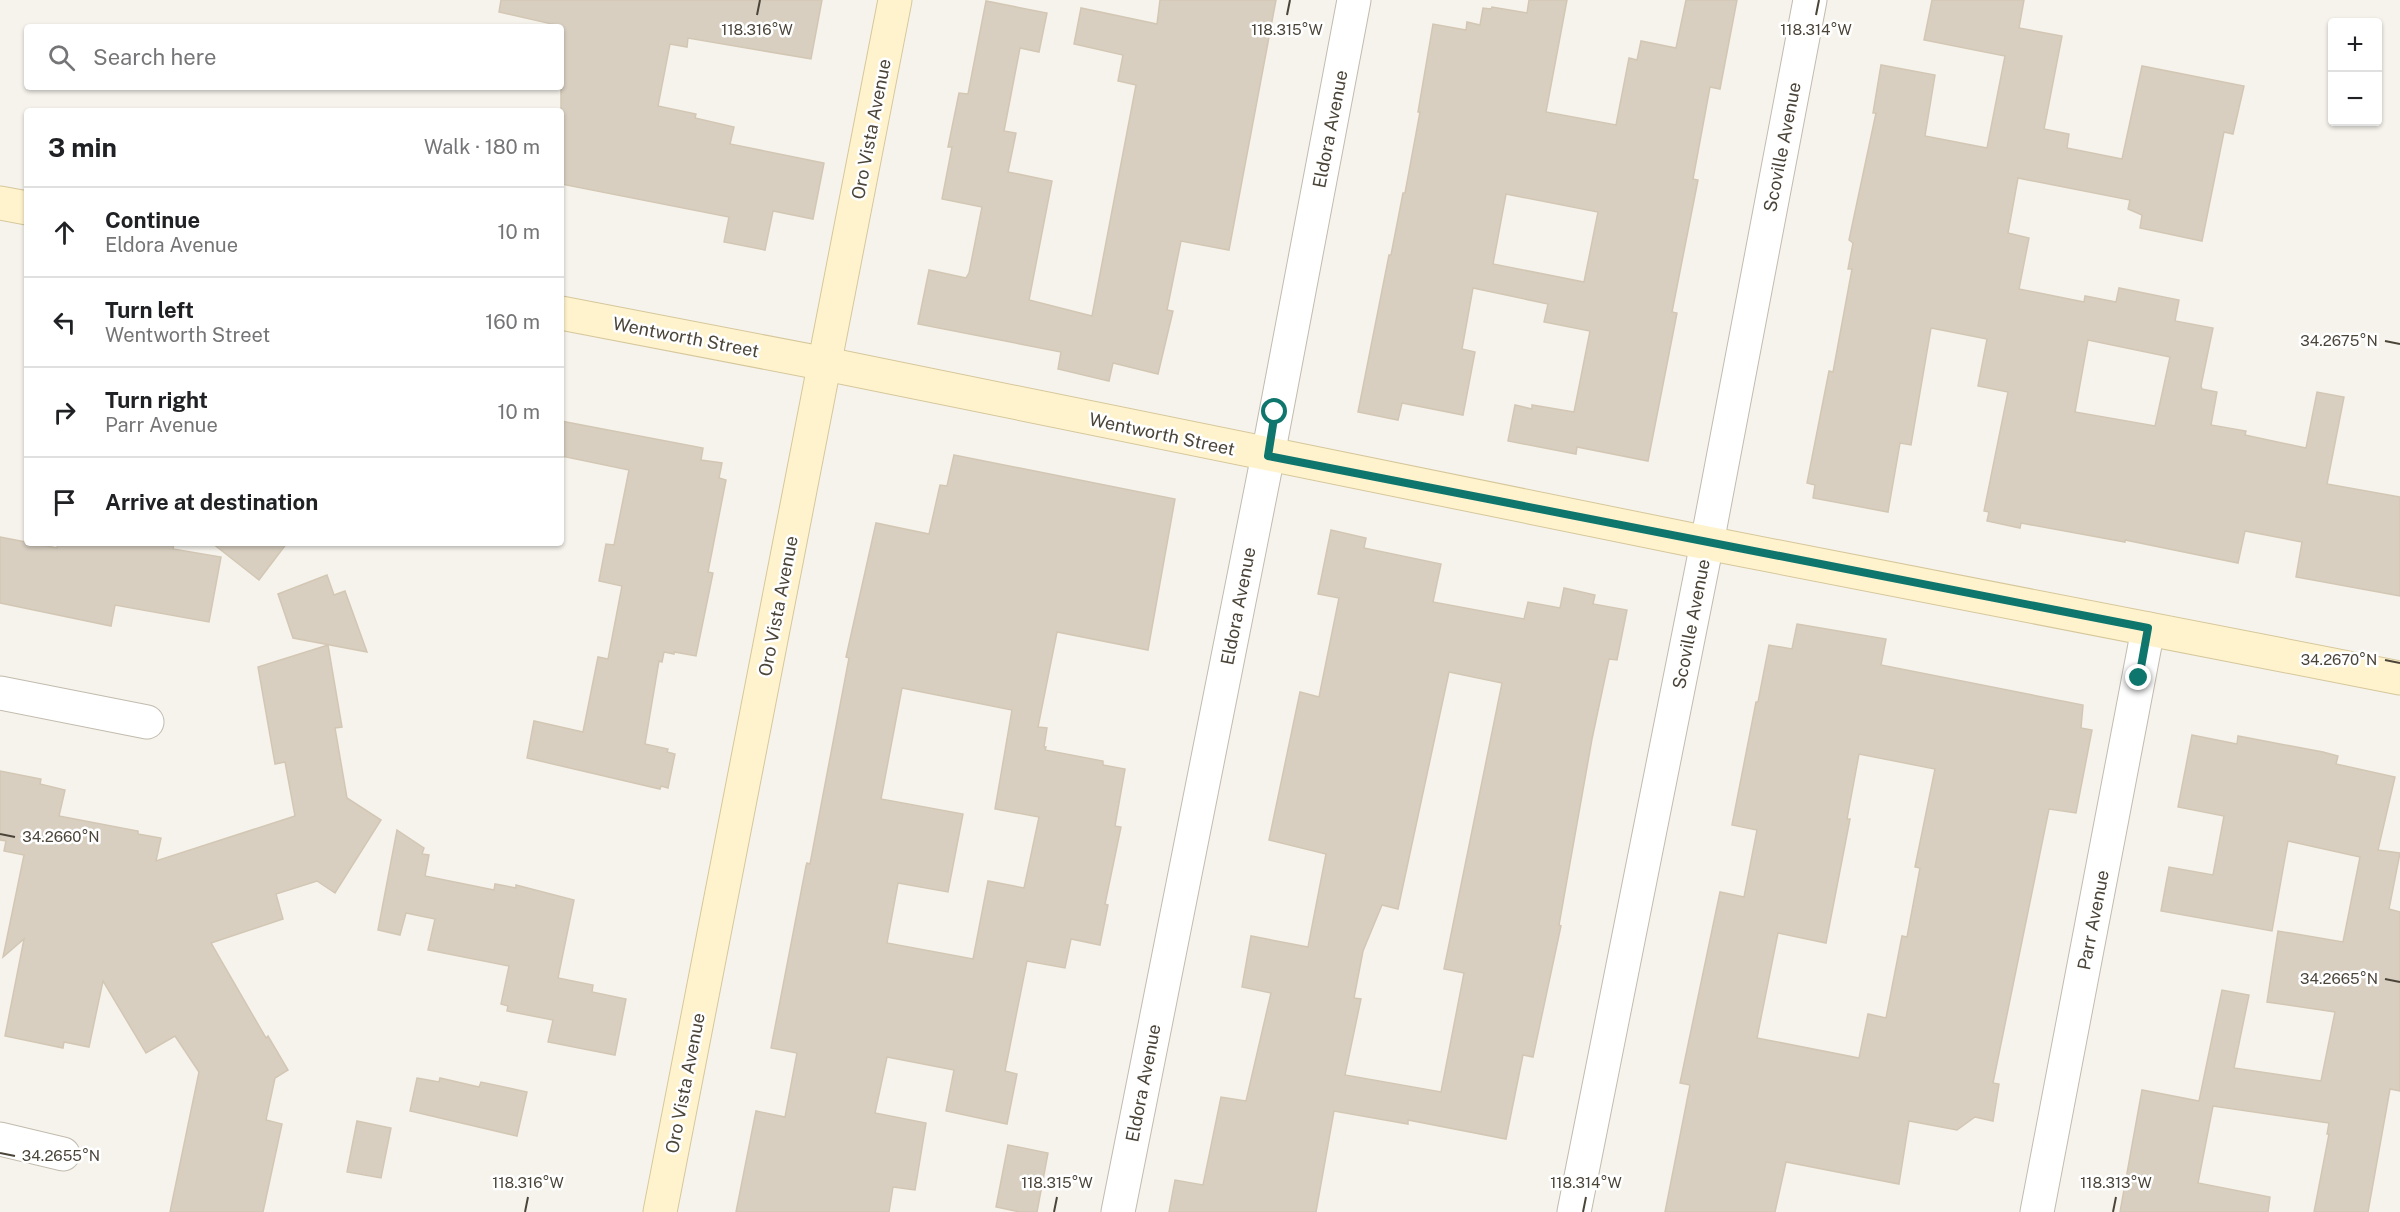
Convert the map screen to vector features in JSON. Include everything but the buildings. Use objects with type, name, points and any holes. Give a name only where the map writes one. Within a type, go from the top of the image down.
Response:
[{"type":"street","name":"Oro Vista Avenue","points":[[660,1212],[895,0]]},
{"type":"street","name":"Eldora Avenue","points":[[1118,1212],[1268,456],[1354,0]]},
{"type":"street","name":"Scoville Avenue","points":[[1574,1212],[1707,543],[1810,0]]},
{"type":"street","points":[[0,203],[24,207]]},
{"type":"street","name":"Wentworth Street","points":[[564,314],[826,364],[1268,456],[2400,678]]},
{"type":"street","name":"Parr Avenue","points":[[2037,1212],[2148,628]]},
{"type":"street","points":[[0,693],[147,722]]},
{"type":"street","points":[[0,1139],[63,1154]]},
{"type":"route","points":[[1275,412],[1268,456],[2148,628],[2139,678]]}]
